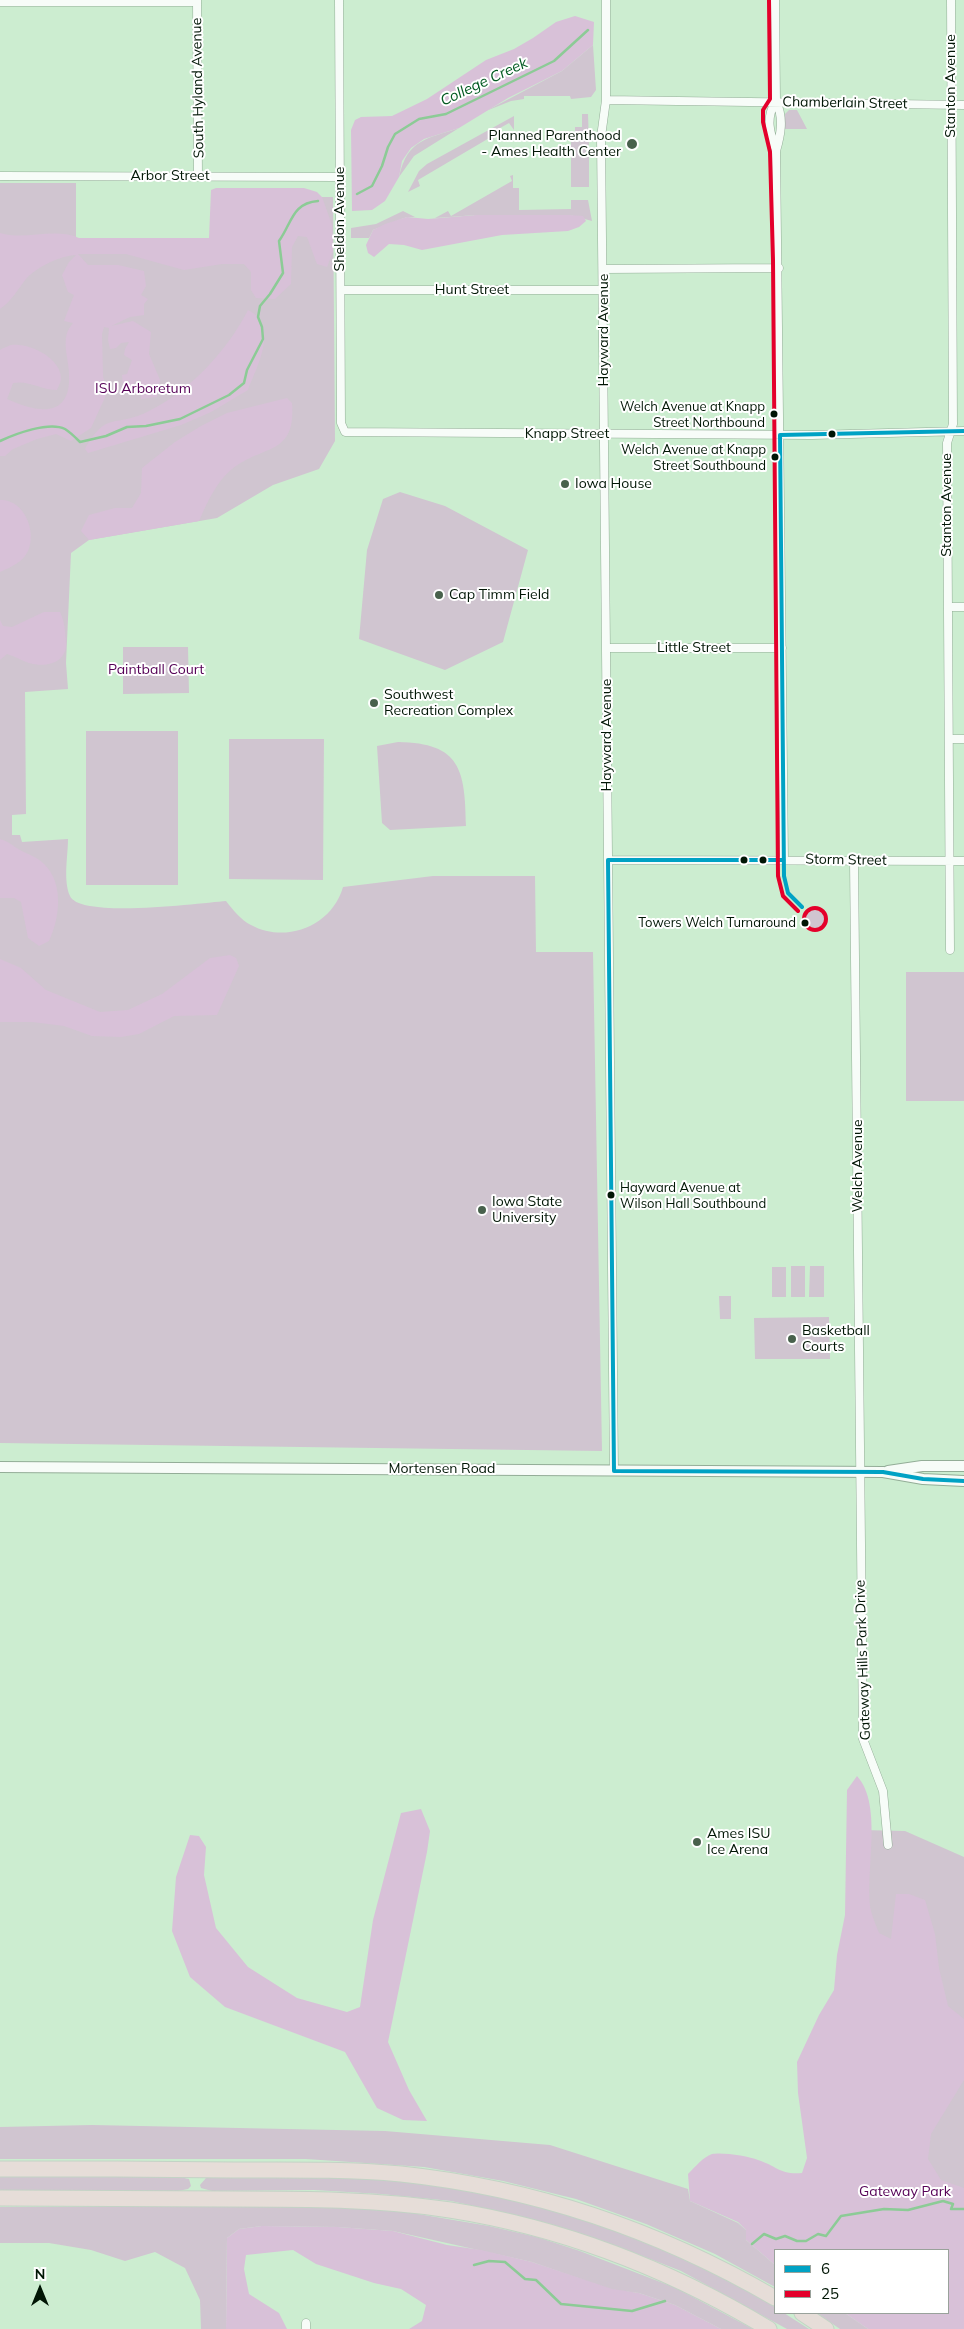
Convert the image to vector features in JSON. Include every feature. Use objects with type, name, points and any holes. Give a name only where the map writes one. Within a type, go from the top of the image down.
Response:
[{"type":"highway","points":[[0,2169],[354,2171],[452,2181],[547,2201],[636,2230],[730,2272],[774,2297]]},
{"type":"highway","points":[[0,2198],[322,2199],[399,2204],[450,2210],[540,2229],[628,2258],[696,2288],[769,2329]]},
{"type":"highway","points":[[804,2314],[826,2329]]},
{"type":"street","name":"Sheldon Avenue","points":[[340,0],[341,423],[345,432],[349,434]]},
{"type":"street","name":"Hayward Avenue","points":[[606,0],[606,100],[601,137],[604,290],[614,1471]]},
{"type":"street","points":[[775,0],[776,101],[781,112],[776,151],[779,268],[784,860]]},
{"type":"street","name":"Stanton Avenue","points":[[950,950],[947,443],[952,432],[953,413],[951,0]]},
{"type":"street","points":[[0,2],[196,1]]},
{"type":"street","name":"South Hyland Avenue","points":[[196,1],[198,177]]},
{"type":"street","name":"Chamberlain Street","points":[[606,100],[964,105]]},
{"type":"street","points":[[776,101],[770,112],[769,122],[776,151]]},
{"type":"street","name":"Arbor Street","points":[[0,176],[340,177]]},
{"type":"street","points":[[603,269],[779,268]]},
{"type":"street","name":"Hunt Street","points":[[341,290],[604,290]]},
{"type":"street","name":"Knapp Street","points":[[349,434],[780,435],[964,432]]},
{"type":"street","points":[[948,607],[964,607]]},
{"type":"street","name":"Little Street","points":[[606,648],[782,648]]},
{"type":"street","points":[[949,739],[964,739]]},
{"type":"street","name":"Storm Street","points":[[608,860],[964,861]]},
{"type":"street","name":"Welch Avenue","points":[[854,861],[860,1472]]},
{"type":"street","name":"Mortensen Road","points":[[0,1467],[884,1472],[922,1466],[964,1466]]},
{"type":"street","name":"Gateway Hills Park Drive","points":[[860,1472],[863,1739],[883,1792],[888,1845]]},
{"type":"street","name":"Mortensen Road","points":[[884,1472],[923,1479],[964,1481]]},
{"type":"green space","points":[[575,16],[594,22],[593,45],[562,71],[508,98],[459,128],[424,139],[411,148],[402,161],[399,177],[385,201],[372,210],[352,211],[351,130],[355,120],[361,117],[392,116],[427,99],[486,60],[514,49],[556,22]]},
{"type":"green space","points":[[593,45],[596,90],[591,97],[571,99],[570,96],[524,96],[524,99],[511,101],[486,111],[562,71]]},
{"type":"green space","points":[[789,110],[797,110],[807,129],[785,129],[785,114]]},
{"type":"green space","points":[[582,114],[588,114],[589,145],[586,145],[586,157],[589,157],[589,187],[571,187],[571,137],[575,137],[575,127],[582,127]]},
{"type":"green space","points":[[514,116],[514,130],[509,123],[491,133],[495,141],[491,137],[418,180],[420,186],[408,192],[419,171],[427,164]]},
{"type":"green space","points":[[459,128],[414,156],[399,177],[407,155],[420,142]]},
{"type":"green space","points":[[513,175],[513,188],[519,188],[519,210],[571,209],[571,200],[588,200],[592,221],[570,215],[476,215],[435,218],[448,211],[451,216],[512,181],[510,176]]},
{"type":"green space","name":"ISU Arboretum","points":[[0,183],[76,183],[76,249],[209,250],[280,197],[333,197],[335,441],[319,469],[273,485],[217,518],[89,540],[71,553],[66,663],[68,689],[25,692],[26,814],[12,815],[12,835],[20,835],[22,842],[68,839],[66,868],[68,890],[70,896],[79,903],[95,907],[142,908],[226,901],[247,923],[279,933],[293,932],[306,928],[318,921],[329,912],[337,901],[343,887],[433,876],[535,876],[536,952],[593,952],[602,1451],[0,1443]]},
{"type":"green space","name":"ISU Arboretum","points":[[216,188],[304,188],[317,192],[322,197],[332,225],[333,251],[327,267],[317,264],[307,237],[298,236],[292,247],[291,284],[275,299],[256,298],[251,290],[251,272],[244,264],[222,264],[184,270],[126,254],[78,254],[88,265],[118,265],[144,271],[146,286],[141,295],[148,299],[144,304],[144,315],[130,317],[111,326],[133,321],[151,332],[149,354],[160,380],[157,397],[141,399],[141,380],[136,381],[130,388],[123,385],[122,375],[127,374],[132,360],[124,355],[129,342],[121,343],[116,348],[110,349],[108,340],[109,328],[104,327],[102,334],[103,376],[107,393],[91,428],[71,441],[56,434],[37,439],[13,449],[5,456],[0,456],[0,350],[11,345],[35,349],[56,364],[61,378],[57,390],[19,382],[13,383],[7,399],[30,407],[50,409],[58,406],[64,399],[68,389],[69,375],[66,338],[68,330],[73,323],[64,321],[74,295],[68,292],[62,275],[69,262],[76,255],[56,260],[31,274],[11,299],[0,309],[0,233],[20,236],[60,234],[79,238],[209,238],[211,190]]},
{"type":"green space","points":[[403,211],[415,217],[407,217],[373,230],[369,238],[351,238],[351,228],[376,224]]},
{"type":"green space","points":[[476,215],[570,215],[583,216],[586,221],[579,227],[568,231],[502,235],[422,250],[404,245],[389,244],[374,257],[368,253],[366,245],[373,230],[385,224],[407,217],[428,219]]},
{"type":"green space","points":[[248,310],[258,317],[263,326],[264,336],[260,358],[248,390],[211,412],[181,425],[88,453],[85,449],[99,429],[106,424],[136,417],[147,412],[163,404],[192,382],[218,355]]},
{"type":"green space","points":[[287,398],[292,403],[292,420],[289,432],[283,441],[244,461],[226,474],[213,493],[199,521],[89,540],[81,531],[89,515],[115,508],[132,508],[141,493],[142,468],[175,442],[227,413]]},
{"type":"green space","name":"Cap Timm Field","points":[[400,492],[445,506],[528,550],[503,642],[445,670],[359,639],[367,550],[383,499]]},
{"type":"green space","points":[[0,500],[8,501],[22,510],[31,534],[28,551],[23,558],[0,572]]},
{"type":"green space","points":[[44,612],[60,612],[66,643],[63,655],[54,662],[42,665],[26,662],[7,654],[0,660],[0,620],[3,626],[12,627]]},
{"type":"green space","name":"Paintball Court","points":[[123,647],[188,647],[189,693],[123,694]]},
{"type":"green space","points":[[86,731],[178,731],[178,885],[86,885]]},
{"type":"green space","points":[[229,739],[324,739],[323,880],[229,879]]},
{"type":"green space","points":[[398,742],[435,748],[447,754],[455,763],[461,775],[464,789],[466,826],[390,830],[382,823],[377,746]]},
{"type":"green space","points":[[0,839],[44,864],[55,881],[58,901],[56,922],[49,941],[39,946],[28,938],[21,902],[14,898],[0,898]]},
{"type":"green space","points":[[811,910],[819,910],[824,915],[822,926],[811,928],[806,923],[806,915]]},
{"type":"green space","points":[[230,955],[236,958],[239,966],[217,1015],[174,1016],[139,1034],[121,1037],[92,1036],[64,1026],[32,1022],[0,1022],[0,959],[21,968],[46,990],[100,1012],[128,1010],[162,994],[210,958]]},
{"type":"green space","points":[[906,972],[964,972],[964,1101],[906,1101]]},
{"type":"green space","points":[[791,1266],[805,1266],[805,1297],[791,1297]]},
{"type":"green space","points":[[810,1266],[824,1266],[824,1297],[809,1297]]},
{"type":"green space","points":[[772,1267],[786,1267],[786,1297],[772,1297]]},
{"type":"green space","points":[[719,1296],[731,1296],[731,1319],[720,1319]]},
{"type":"green space","name":"Basketball Courts","points":[[829,1317],[830,1359],[755,1359],[754,1318]]},
{"type":"green space","points":[[857,1776],[865,1789],[870,1804],[872,1840],[869,1896],[871,1911],[879,1933],[891,1939],[896,1894],[909,1894],[925,1900],[935,1934],[939,1968],[948,2006],[964,2019],[964,2080],[931,2134],[928,2159],[941,2180],[964,2188],[964,2329],[868,2329],[846,2314],[949,2314],[949,2249],[774,2249],[774,2264],[746,2240],[746,2230],[738,2222],[690,2201],[688,2174],[702,2160],[712,2154],[748,2157],[789,2173],[802,2173],[807,2158],[798,2093],[797,2062],[819,2015],[834,1990],[837,1955],[845,1915],[847,1790]]},
{"type":"green space","points":[[421,1809],[430,1831],[388,2042],[409,2090],[427,2121],[403,2120],[377,2108],[345,2052],[225,2007],[190,1977],[172,1931],[176,1877],[190,1835],[199,1836],[206,1847],[204,1875],[216,1928],[248,1967],[297,1998],[347,2012],[360,2007],[373,1920],[401,1813]]},
{"type":"green space","name":"Gateway Park","points":[[862,1830],[905,1831],[964,1857],[964,2329],[949,2314],[949,2249],[845,2249]]},
{"type":"green space","points":[[92,2125],[385,2131],[550,2145],[688,2189],[690,2201],[738,2223],[746,2230],[746,2240],[774,2264],[774,2286],[715,2254],[646,2224],[576,2199],[503,2181],[424,2167],[306,2159],[0,2159],[0,2127]]},
{"type":"green space","points":[[0,2176],[175,2176],[189,2179],[191,2186],[188,2189],[178,2191],[0,2191]]},
{"type":"green space","points":[[219,2176],[333,2177],[401,2181],[499,2197],[547,2209],[595,2223],[688,2260],[732,2282],[774,2306],[774,2314],[786,2314],[809,2329],[787,2329],[681,2271],[622,2248],[569,2230],[510,2214],[451,2201],[381,2194],[314,2190],[212,2191],[201,2188],[200,2185],[206,2178]]},
{"type":"green space","points":[[0,2207],[329,2207],[394,2210],[489,2226],[537,2237],[580,2251],[676,2288],[753,2329],[721,2329],[675,2305],[639,2293],[612,2290],[532,2262],[393,2231],[338,2227],[262,2226],[239,2229],[227,2238],[226,2329],[201,2329],[200,2300],[185,2268],[155,2252],[125,2261],[91,2250],[49,2243],[0,2243]]},
{"type":"green space","points":[[262,2226],[338,2227],[393,2231],[447,2245],[481,2250],[532,2262],[612,2289],[639,2293],[675,2305],[721,2329],[409,2329],[422,2321],[426,2305],[401,2289],[374,2283],[316,2264],[293,2250],[246,2255],[244,2269],[249,2294],[279,2313],[287,2329],[226,2329],[227,2238],[239,2229]]},
{"type":"green space","points":[[818,2314],[846,2314],[868,2329],[840,2329]]},
{"type":"waterway","name":"College Creek","points":[[357,194],[372,186],[395,134],[419,119],[446,114],[554,61],[588,30]]},
{"type":"waterway","name":"College Creek","points":[[0,441],[41,427],[58,427],[71,433],[80,442],[106,436],[127,427],[146,426],[180,419],[229,395],[244,383],[247,370],[263,339],[262,327],[258,317],[260,306],[283,273],[279,241],[298,210],[309,203],[318,201]]},
{"type":"waterway","points":[[752,2244],[764,2234],[776,2239],[785,2236],[797,2241],[806,2241],[818,2234],[826,2236],[841,2216],[884,2209],[908,2210],[943,2201],[953,2204],[951,2209],[964,2209]]},
{"type":"waterway","points":[[474,2265],[489,2261],[505,2262],[525,2279],[536,2280],[561,2304],[632,2311],[665,2301]]},
{"type":"transit line","name":"25","points":[[769,0],[770,99],[763,110],[763,122],[770,152],[773,260],[778,876],[783,896],[798,911]]},
{"type":"transit line","name":"6","points":[[780,435],[964,431]]},
{"type":"transit line","name":"6","points":[[780,435],[784,876],[788,893],[802,907]]},
{"type":"transit line","name":"6","points":[[608,860],[614,1471]]},
{"type":"transit line","name":"6","points":[[608,860],[784,860]]},
{"type":"transit line","name":"25","points":[[815,908],[823,911],[826,919],[823,927],[815,930],[807,927],[804,919],[807,911],[815,908]]},
{"type":"transit line","name":"6","points":[[614,1471],[883,1472],[923,1479],[964,1481]]},
{"type":"place","name":"Planned Parenthood - Ames Health Center","points":[[632,144]]},
{"type":"place","name":"Welch Avenue at Knapp Street Northbound","points":[[774,414]]},
{"type":"place","name":"Welch Avenue at Knapp Street Southbound","points":[[775,457]]},
{"type":"place","name":"Iowa House","points":[[565,484]]},
{"type":"place","name":"Cap Timm Field","points":[[439,595]]},
{"type":"place","name":"Southwest Recreation Complex","points":[[374,703]]},
{"type":"place","name":"Towers Welch Turnaround","points":[[805,923]]},
{"type":"place","name":"Hayward Avenue at Wilson Hall Southbound","points":[[611,1195]]},
{"type":"place","name":"Iowa State University","points":[[482,1210]]},
{"type":"place","name":"Basketball Courts","points":[[792,1339]]},
{"type":"place","name":"Ames ISU Ice Arena","points":[[697,1842]]}]
